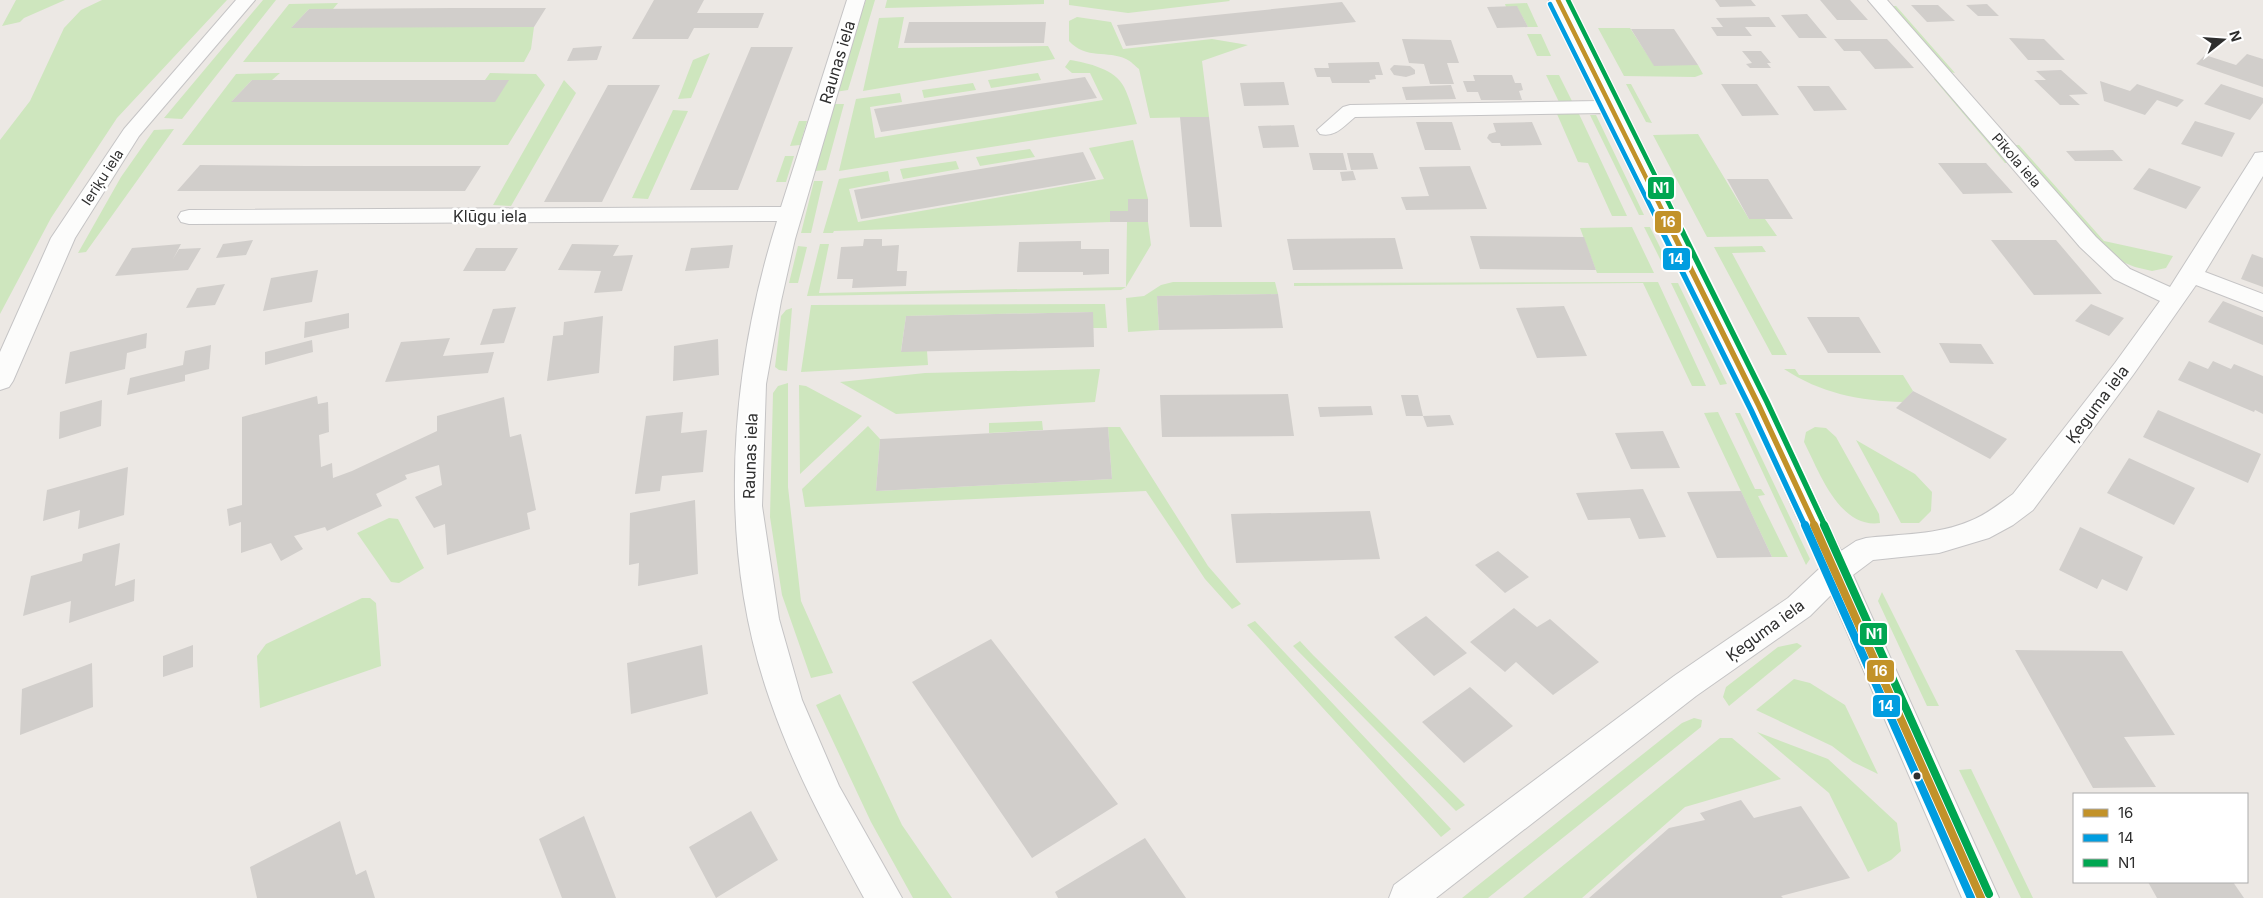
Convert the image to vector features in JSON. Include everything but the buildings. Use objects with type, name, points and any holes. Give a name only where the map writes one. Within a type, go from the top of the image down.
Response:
[{"type":"street","name":"Ieriķu iela","points":[[0,380],[62,238],[131,133],[246,0]]},
{"type":"street","name":"Raunas iela","points":[[856,0],[791,214],[769,301],[753,384],[748,506],[763,619],[786,700],[822,787],[884,898]]},
{"type":"street","points":[[1558,0],[1752,391],[1836,571],[1981,898]]},
{"type":"street","name":"Pīkola iela","points":[[1877,0],[2088,242],[2122,274],[2175,298]]},
{"type":"street","points":[[1327,130],[1350,111],[1612,107]]},
{"type":"street","name":"Ķeguma iela","points":[[1407,898],[1685,686],[1799,607],[1836,571],[1866,549],[1940,542],[1979,530],[2003,517],[2023,502],[2124,369],[2175,298],[2263,158]]},
{"type":"street","name":"Klūgu iela","points":[[189,217],[791,214]]},
{"type":"street","points":[[2191,275],[2263,303]]},
{"type":"green space","points":[[16,0],[65,0],[24,18],[20,22],[2,26]]},
{"type":"green space","points":[[102,0],[227,0],[117,118],[51,218],[0,314],[0,140],[30,101],[64,28],[81,10]]},
{"type":"green space","points":[[263,0],[276,0],[182,119],[164,118]]},
{"type":"green space","points":[[866,0],[875,0],[848,90],[835,92]]},
{"type":"green space","points":[[887,0],[1044,0],[1044,4],[885,8]]},
{"type":"green space","points":[[1069,0],[1230,1],[1128,13],[1069,5]]},
{"type":"green space","points":[[338,3],[333,9],[309,9],[292,27],[534,27],[531,49],[524,62],[243,62],[289,4]]},
{"type":"green space","points":[[1527,3],[1538,27],[1528,27],[1517,7],[1506,7],[1505,4]]},
{"type":"green space","points":[[1891,6],[1896,6],[1955,73],[1950,72]]},
{"type":"green space","points":[[904,17],[898,48],[1048,46],[1055,59],[863,91],[879,18]]},
{"type":"green space","points":[[1077,17],[1111,22],[1123,49],[1212,39],[1248,45],[1202,61],[1209,117],[1150,118],[1139,69],[1131,62],[1119,56],[1083,51],[1069,41],[1069,21]]},
{"type":"green space","points":[[1598,28],[1630,28],[1654,65],[1698,65],[1703,74],[1695,77],[1624,76]]},
{"type":"green space","points":[[1527,34],[1541,34],[1551,56],[1537,56]]},
{"type":"green space","points":[[710,53],[691,98],[678,99],[693,60]]},
{"type":"green space","points":[[1070,60],[1108,71],[1120,81],[1128,96],[1137,124],[839,171],[856,99],[900,93],[902,102],[870,107],[875,138],[1103,100],[1090,73],[1072,73],[1065,67]]},
{"type":"green space","points":[[280,73],[272,80],[252,80],[232,101],[508,80],[485,80],[490,73],[536,74],[545,85],[508,145],[182,145],[236,74]]},
{"type":"green space","points":[[1038,73],[1041,80],[991,88],[988,80]]},
{"type":"green space","points":[[1546,75],[1559,75],[1572,101],[1559,102]]},
{"type":"green space","points":[[1934,79],[1938,79],[2009,163],[2005,163]]},
{"type":"green space","points":[[564,80],[576,93],[511,206],[493,205]]},
{"type":"green space","points":[[973,83],[976,90],[924,98],[922,90]]},
{"type":"green space","points":[[1626,84],[1631,84],[1652,123],[1646,122]]},
{"type":"green space","points":[[835,104],[844,104],[826,170],[815,171]]},
{"type":"green space","points":[[673,110],[688,111],[648,199],[632,198]]},
{"type":"green space","points":[[1557,114],[1579,114],[1627,216],[1612,216],[1588,163],[1578,162]]},
{"type":"green space","points":[[1590,115],[1596,115],[1644,215],[1639,215]]},
{"type":"green space","points":[[799,121],[807,121],[800,145],[790,146]]},
{"type":"green space","points":[[174,129],[86,252],[78,253],[121,177],[154,130]]},
{"type":"green space","points":[[1698,134],[1749,219],[1765,219],[1777,236],[1707,237],[1653,135]]},
{"type":"green space","points":[[1133,140],[1148,199],[1128,199],[1128,211],[1110,211],[1110,222],[834,231],[833,233],[823,233],[839,179],[888,171],[890,181],[849,189],[858,222],[1104,179],[1089,148]]},
{"type":"green space","points":[[2012,145],[2019,145],[2104,241],[2173,256],[2166,268],[2152,271],[2135,267],[2120,261],[2098,244]]},
{"type":"green space","points":[[1030,149],[1035,157],[980,166],[976,157]]},
{"type":"green space","points":[[785,156],[794,156],[786,182],[776,182]]},
{"type":"green space","points":[[956,161],[959,169],[903,179],[900,169]]},
{"type":"green space","points":[[814,181],[823,181],[811,233],[801,233]]},
{"type":"green space","points":[[1127,222],[1148,222],[1151,245],[1126,287]]},
{"type":"green space","points":[[1632,227],[1654,273],[1597,273],[1580,228]]},
{"type":"green space","points":[[1644,227],[1650,227],[1672,271],[1666,271]]},
{"type":"green space","points":[[820,244],[829,244],[819,293],[1126,287],[1121,290],[807,296]]},
{"type":"green space","points":[[798,246],[807,247],[798,283],[789,283]]},
{"type":"green space","points":[[1762,246],[1766,252],[1732,253],[1787,355],[1772,355],[1714,247]]},
{"type":"green space","points":[[1173,282],[1275,282],[1278,294],[1157,296],[1159,330],[1128,332],[1126,298],[1144,296],[1161,285]]},
{"type":"green space","points":[[1658,282],[1706,386],[1692,386],[1643,283],[1294,286],[1294,283]]},
{"type":"green space","points":[[1671,283],[1678,283],[1727,384],[1720,385]]},
{"type":"green space","points":[[1105,304],[1107,328],[1093,328],[1093,312],[906,316],[901,351],[927,351],[928,365],[801,372],[811,305]]},
{"type":"green space","points":[[792,308],[787,371],[779,370],[775,367],[781,316],[786,310]]},
{"type":"green space","points":[[1100,369],[1095,402],[896,414],[840,382],[925,373]]},
{"type":"green space","points":[[1784,369],[1795,369],[1799,375],[1903,375],[1913,391],[1903,402],[1871,400],[1826,390]]},
{"type":"green space","points":[[788,383],[788,487],[801,601],[833,673],[811,678],[782,595],[770,517],[773,393],[778,386]]},
{"type":"green space","points":[[799,385],[806,386],[862,416],[800,474]]},
{"type":"green space","points":[[1718,412],[1755,489],[1761,489],[1765,495],[1758,496],[1788,557],[1772,557],[1704,413]]},
{"type":"green space","points":[[1735,413],[1740,413],[1810,559],[1806,565]]},
{"type":"green space","points":[[1042,421],[1043,430],[989,433],[989,423]]},
{"type":"green space","points":[[868,426],[880,439],[876,491],[1112,479],[1108,427],[1120,427],[1208,566],[1241,604],[1232,609],[1205,579],[1146,491],[805,507],[802,489]]},
{"type":"green space","points":[[1815,427],[1826,428],[1836,437],[1879,514],[1880,523],[1866,522],[1853,517],[1832,496],[1804,442],[1806,432]]},
{"type":"green space","points":[[1856,440],[1915,474],[1932,492],[1931,511],[1919,523],[1901,523]]},
{"type":"green space","points":[[389,518],[398,519],[424,568],[399,583],[391,582],[357,533]]},
{"type":"green space","points":[[1882,592],[1939,706],[1927,706],[1878,601]]},
{"type":"green space","points":[[362,598],[370,598],[376,603],[381,666],[260,708],[257,656],[266,644]]},
{"type":"green space","points":[[1255,621],[1451,829],[1441,837],[1247,625]]},
{"type":"green space","points":[[1300,641],[1465,805],[1456,811],[1293,646]]},
{"type":"green space","points":[[1797,643],[1802,646],[1729,706],[1723,697],[1726,687],[1778,647]]},
{"type":"green space","points":[[1794,679],[1810,683],[1845,705],[1878,774],[1853,762],[1832,746],[1756,710]]},
{"type":"green space","points":[[840,694],[902,825],[952,898],[913,898],[871,822],[816,705]]},
{"type":"green space","points":[[1694,718],[1702,720],[1701,727],[1488,898],[1462,898],[1682,723]]},
{"type":"green space","points":[[1757,732],[1828,759],[1897,823],[1901,851],[1891,860],[1868,872],[1829,793]]},
{"type":"green space","points":[[1720,738],[1732,738],[1781,779],[1685,807],[1582,898],[1523,898]]},
{"type":"green space","points":[[1971,769],[2033,898],[2021,898],[1959,770]]},
{"type":"transit line","name":"16","points":[[1558,0],[1759,406],[1836,571],[1981,898]]},
{"type":"transit line","name":"N1","points":[[1568,0],[1767,402],[1844,567],[1989,894]]},
{"type":"transit line","name":"14","points":[[1550,4],[1751,410],[1828,575],[1971,898]]}]
